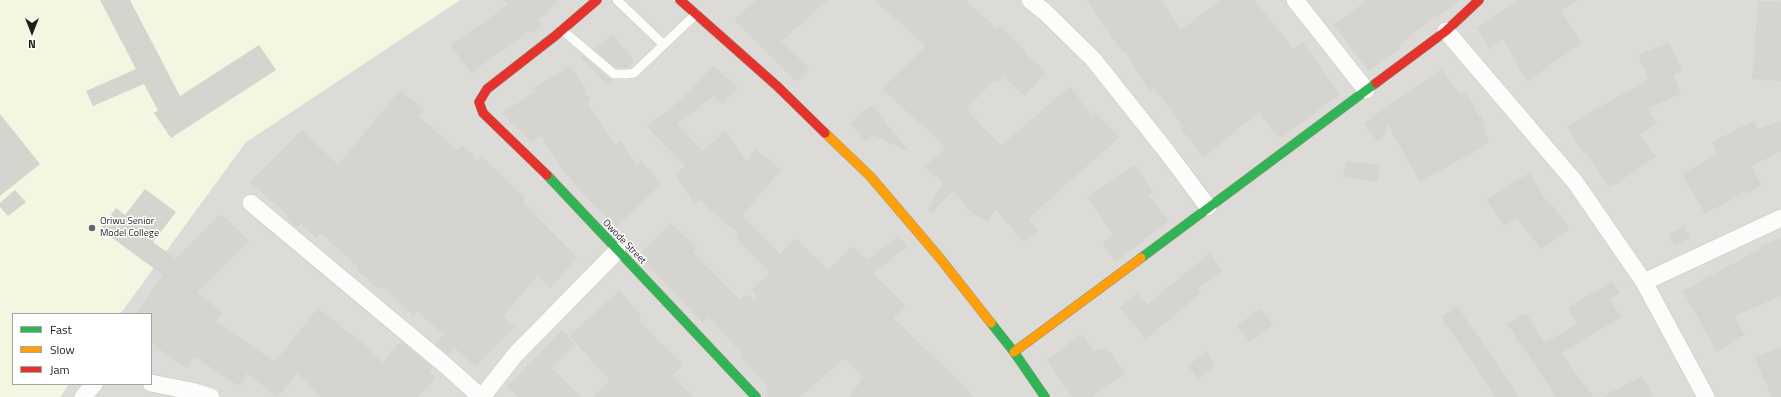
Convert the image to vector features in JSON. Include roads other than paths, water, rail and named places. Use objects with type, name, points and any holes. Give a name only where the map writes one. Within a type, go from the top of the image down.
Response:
[{"type":"street","points":[[562,30],[596,0]]},
{"type":"street","points":[[680,0],[777,86],[870,176],[939,257],[1014,352],[1045,397]]},
{"type":"street","points":[[1030,0],[1045,12],[1093,59],[1167,152],[1208,207]]},
{"type":"street","points":[[1295,0],[1366,90]]},
{"type":"street","points":[[1014,352],[1446,31],[1479,0]]},
{"type":"street","name":"Owode Street","points":[[562,30],[487,89],[479,102],[483,113],[540,168],[756,397]]},
{"type":"street","points":[[1446,31],[1574,182],[1644,282],[1706,397]]},
{"type":"street","points":[[251,203],[482,397],[515,355],[617,251]]},
{"type":"street","points":[[1644,282],[1781,218]]},
{"type":"street","points":[[152,383],[192,391],[211,397]]},
{"type":"street","points":[[83,397],[93,385]]},
{"type":"lane","points":[[617,0],[664,45]]},
{"type":"lane","points":[[562,30],[614,74],[634,73],[696,14]]},
{"type":"place","name":"Oriwu Senior Model College","points":[[92,228]]}]
